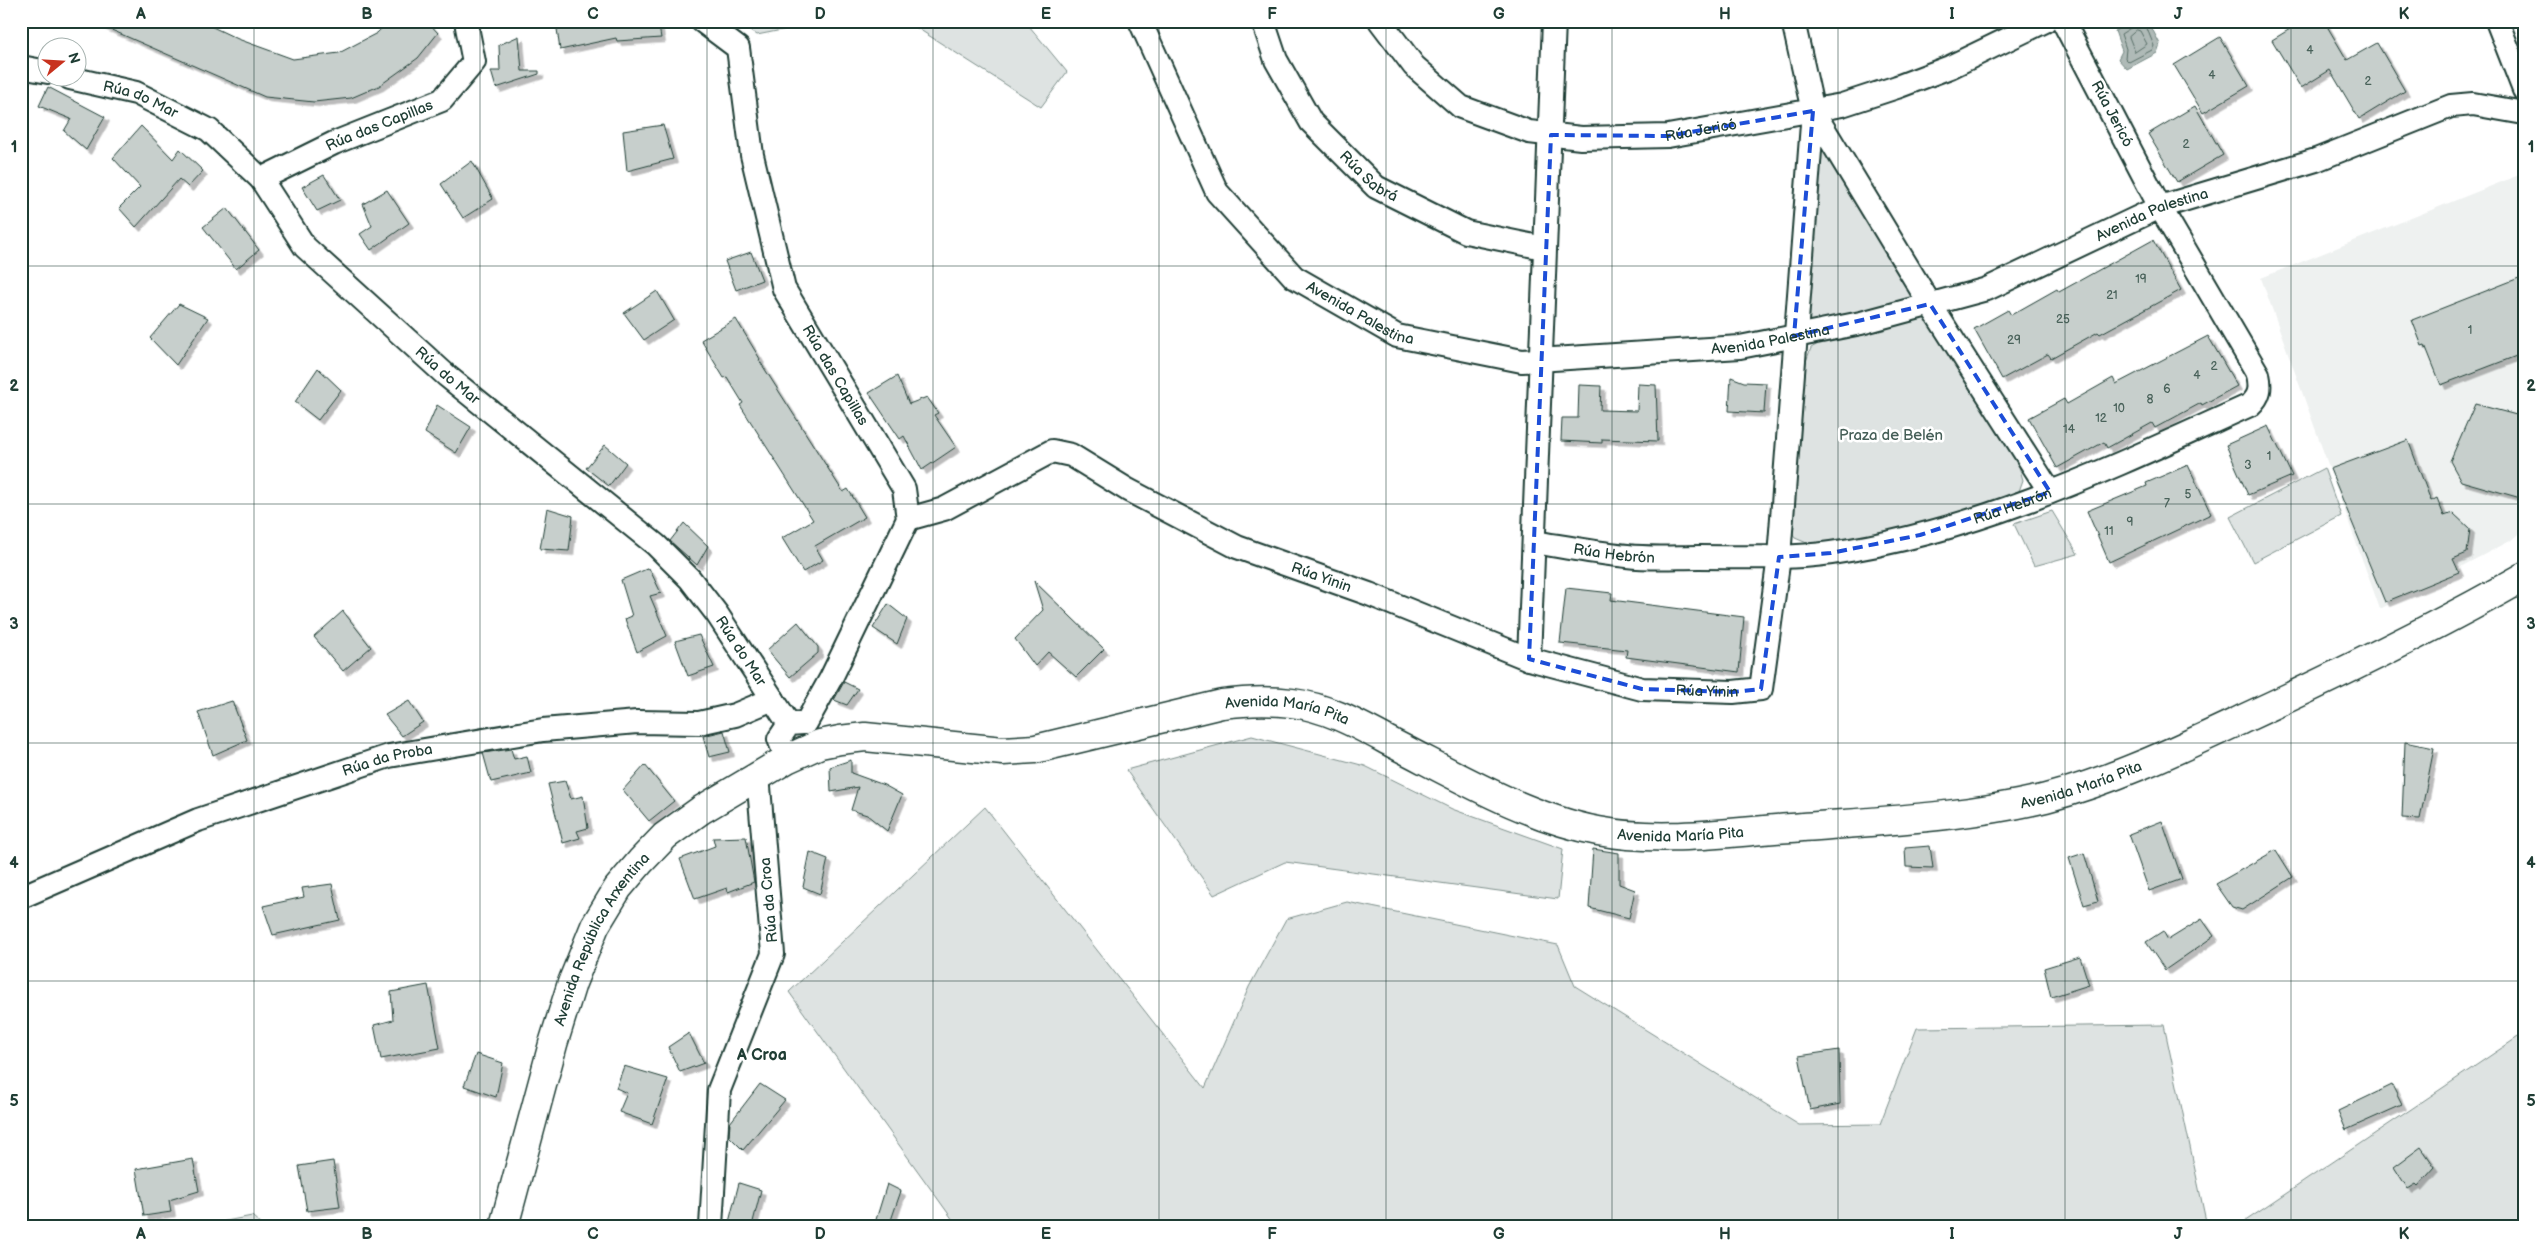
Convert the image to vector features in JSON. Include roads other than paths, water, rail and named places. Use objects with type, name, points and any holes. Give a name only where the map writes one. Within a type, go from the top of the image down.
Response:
[{"type":"main road","name":"Avenida María Pita","points":[[805,731],[983,750],[1036,749],[1222,704],[1249,701],[1294,703],[1347,720],[1470,783],[1528,809],[1598,831],[1646,836],[1697,835],[1912,819],[1992,809],[2046,798],[2099,782],[2199,739],[2372,658],[2524,577]]},
{"type":"main road","name":"Avenida República Arxentina","points":[[504,1226],[553,1044],[572,983],[594,926],[618,888],[665,836],[701,810],[787,759],[805,731]]},
{"type":"street","name":"Rúa das Capillas","points":[[261,179],[334,143],[442,100],[474,62],[467,27],[470,21]]},
{"type":"street","name":"Rúa das Capillas","points":[[702,21],[738,48],[752,155],[784,290],[904,490],[908,519]]},
{"type":"street","name":"Avenida Palestina","points":[[1140,21],[1217,192],[1294,277],[1397,336],[1522,362],[1740,346],[1861,323],[1988,289],[2160,206],[2316,160],[2451,106],[2473,104],[2524,113]]},
{"type":"street","name":"Rúa Sabrá","points":[[1263,21],[1276,60],[1311,122],[1376,187],[1466,232],[1544,248]]},
{"type":"street","name":"Rúa Jericó","points":[[1380,21],[1414,66],[1461,107],[1529,132],[1581,138],[1668,136],[1842,105],[1906,84],[2058,22],[2160,206]]},
{"type":"street","points":[[1529,659],[1554,21]]},
{"type":"street","points":[[1778,557],[1813,111],[1793,21]]},
{"type":"street","points":[[2497,21],[2524,90]]},
{"type":"street","points":[[21,67],[38,70]]},
{"type":"street","name":"Rúa do Mar","points":[[88,82],[136,93],[209,130],[261,179],[305,248],[447,376],[656,545],[690,579],[718,614],[773,699],[805,731]]},
{"type":"street","points":[[1813,111],[1930,304],[2050,492]]},
{"type":"street","name":"Rúa Hebrón","points":[[1534,542],[1629,556],[1778,557],[1831,553],[1920,535],[2026,503],[2077,483],[2241,409],[2257,398],[2261,386],[2258,374],[2160,206]]},
{"type":"street","name":"Rúa Yinin","points":[[908,519],[944,509],[1052,450],[1071,455],[1128,490],[1237,547],[1370,594],[1529,659],[1642,688],[1733,692],[1761,689],[1778,557]]},
{"type":"street","points":[[787,759],[779,740],[805,731],[908,519]]},
{"type":"street","name":"Rúa da Proba","points":[[21,897],[198,820],[389,756],[543,730],[637,722],[699,723],[735,715],[773,699]]},
{"type":"street","name":"Rúa da Croa","points":[[712,1226],[720,1090],[774,954],[758,775]]},
{"type":"water","points":[[2131,21],[2148,21],[2160,44],[2157,53],[2127,69],[2118,59],[2122,51],[2115,31]]},
{"type":"district","name":"A Croa","points":[[762,1055]]},
{"type":"park label","name":"Praza de Belén","points":[[1891,435]]}]
